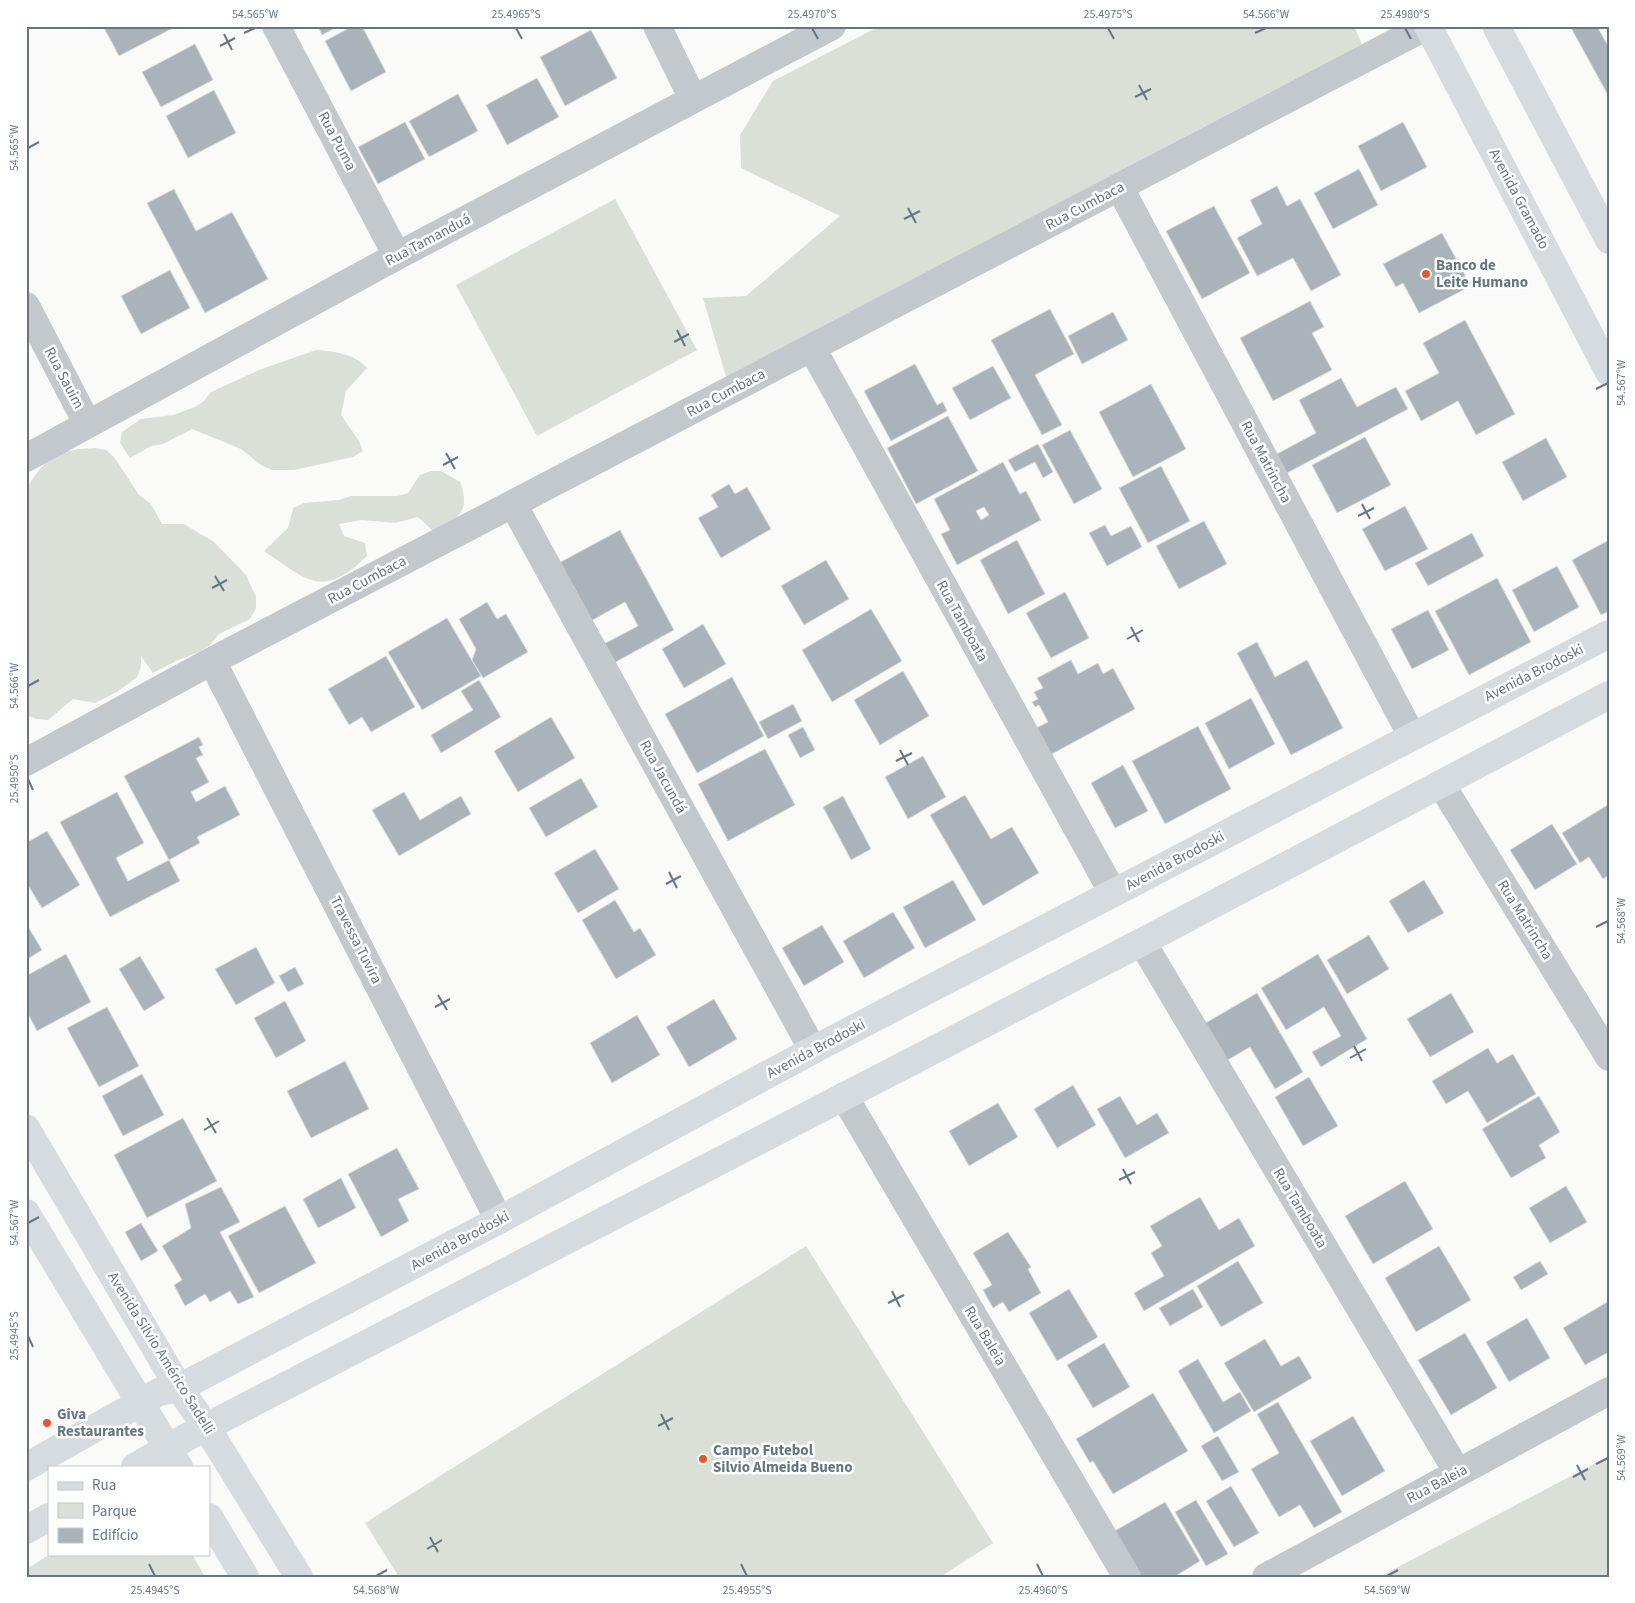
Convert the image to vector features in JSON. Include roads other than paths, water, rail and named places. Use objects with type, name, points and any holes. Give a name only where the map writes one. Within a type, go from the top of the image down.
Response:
[{"type":"street","name":"Rua Puma","points":[[276,26],[397,256]]},
{"type":"street","points":[[657,26],[693,99]]},
{"type":"street","name":"Rua Tamanduá","points":[[26,458],[397,256],[832,26]]},
{"type":"street","name":"Rua Cumbaca","points":[[26,762],[212,660],[1120,188],[1427,26]]},
{"type":"street","name":"Avenida Gramado","points":[[1427,26],[1609,372]]},
{"type":"street","points":[[1496,26],[1609,240]]},
{"type":"street","name":"Rua Matrincha","points":[[1120,188],[1412,736]]},
{"type":"street","name":"Rua Sauim","points":[[26,306],[88,423]]},
{"type":"street","name":"Rua Tamboata","points":[[812,348],[1113,893]]},
{"type":"street","name":"Rua Jacundá","points":[[513,504],[813,1050]]},
{"type":"street","name":"Avenida Brodoski","points":[[26,1467],[160,1392],[179,1388],[499,1220],[813,1050],[1609,634]]},
{"type":"street","name":"Travessa Tuvira","points":[[212,660],[499,1220]]},
{"type":"street","points":[[139,1466],[173,1457],[207,1428],[1142,942],[1609,695]]},
{"type":"street","name":"Rua Matrincha","points":[[1441,784],[1609,1057]]},
{"type":"street","name":"Rua Tamboata","points":[[1142,942],[1458,1473]]},
{"type":"street","name":"Rua Baleia","points":[[844,1096],[1127,1577]]},
{"type":"street","name":"Avenida Silvio Américo Sadelli","points":[[26,1128],[179,1388],[207,1428],[299,1577]]},
{"type":"street","points":[[26,1213],[173,1457]]},
{"type":"street","name":"Rua Baleia","points":[[1266,1577],[1609,1391]]},
{"type":"street","points":[[26,1530],[48,1518]]},
{"type":"street","points":[[210,1519],[245,1577]]},
{"type":"place","name":"Banco de Leite Humano","points":[[1426,274]]},
{"type":"place","name":"Giva Restaurantes","points":[[47,1423]]},
{"type":"place","name":"Campo Futebol Silvio Almeida Bueno","points":[[703,1459]]}]
